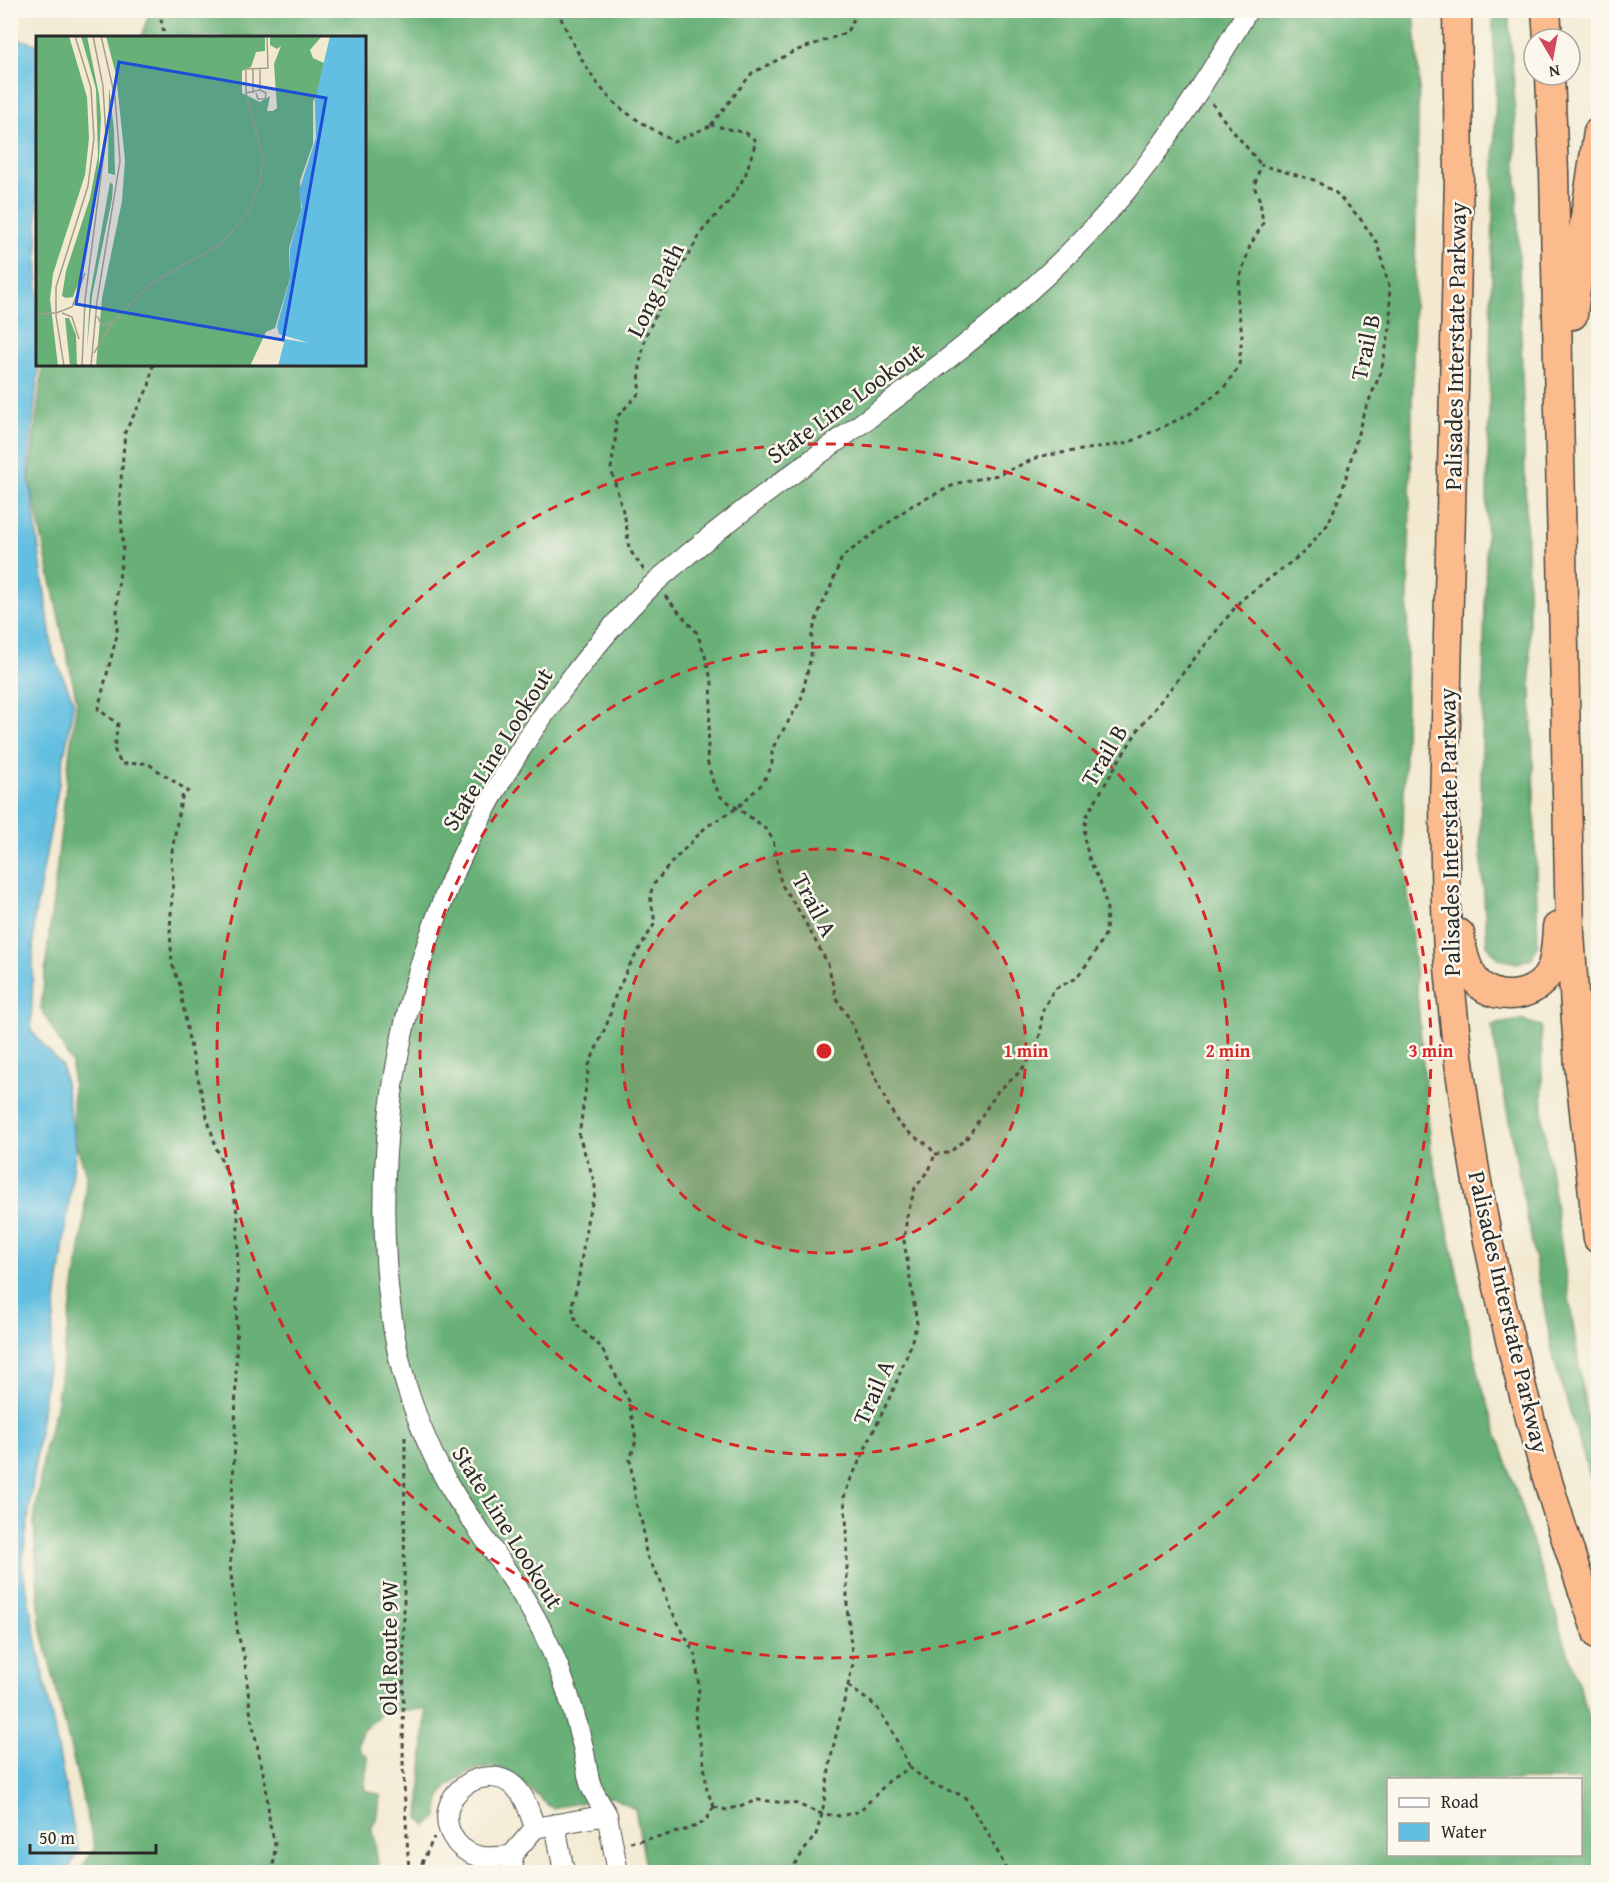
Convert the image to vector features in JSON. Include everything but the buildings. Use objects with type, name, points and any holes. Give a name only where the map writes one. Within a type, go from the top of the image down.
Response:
[{"type":"highway","points":[[1440,10],[1458,243]]},
{"type":"highway","name":"Palisades Interstate Parkway","points":[[1457,10],[1460,112],[1458,243],[1444,804],[1445,903],[1449,969],[1465,1101],[1501,1295],[1533,1424],[1571,1552],[1599,1635]]},
{"type":"highway","points":[[1546,10],[1547,27]]},
{"type":"highway","points":[[1550,87],[1569,912],[1577,1043],[1599,1239]]},
{"type":"highway","points":[[1562,569],[1575,291],[1599,132]]},
{"type":"highway","points":[[1444,804],[1461,941],[1467,964],[1478,983],[1486,989],[1504,994],[1522,994],[1541,984],[1551,970],[1555,954],[1566,768]]},
{"type":"street","name":"State Line Lookout","points":[[618,1872],[607,1815],[591,1786],[583,1746],[568,1694],[551,1649],[528,1603],[456,1496],[431,1450],[411,1399],[397,1351],[388,1293],[384,1228],[385,1159],[392,1084],[407,1011],[430,933],[457,864],[492,797],[539,720],[593,648],[654,584],[722,526],[958,351],[1019,300],[1078,244],[1111,208],[1154,154],[1202,87],[1248,10]]},
{"type":"street","points":[[535,1828],[521,1793],[499,1778],[477,1779],[466,1784],[456,1792],[450,1803],[448,1825],[456,1841],[469,1853],[512,1864],[535,1828],[607,1815]]},
{"type":"street","points":[[555,1824],[564,1872]]},
{"type":"path","points":[[159,10],[165,36]]},
{"type":"path","points":[[557,10],[572,41],[597,82],[622,109],[674,142],[711,125],[752,72],[795,51],[846,33],[859,10]]},
{"type":"path","points":[[714,1807],[707,1790],[703,1755],[695,1720],[699,1689],[696,1657],[667,1602],[660,1578],[646,1555],[630,1460],[636,1440],[629,1401],[601,1347],[576,1324],[572,1305],[578,1282],[588,1216],[595,1194],[595,1183],[579,1136],[589,1065],[628,968],[654,922],[651,895],[654,884],[706,827],[737,808],[762,784],[772,766],[772,749],[801,700],[812,656],[812,634],[842,557],[911,506],[958,483],[998,475],[1041,456],[1128,444],[1188,415],[1223,389],[1239,366],[1242,334],[1237,301],[1250,246],[1263,223],[1260,201],[1254,186],[1261,165],[1222,118],[1202,87]]},
{"type":"path","name":"Long Path","points":[[711,125],[746,133],[756,141],[753,152],[745,176],[730,200],[703,230],[663,299],[646,335],[640,363],[639,393],[616,418],[611,469],[626,522],[628,549],[654,584],[698,633],[712,683],[707,760],[713,782],[721,797],[737,808]]},
{"type":"path","name":"Trail B","points":[[935,1154],[948,1153],[967,1138],[998,1090],[1020,1072],[1034,1053],[1041,1032],[1042,1012],[1054,989],[1075,979],[1091,959],[1106,933],[1107,909],[1102,886],[1090,861],[1084,838],[1086,817],[1116,765],[1140,727],[1241,600],[1303,553],[1328,524],[1343,488],[1363,415],[1381,372],[1391,323],[1389,286],[1377,243],[1359,217],[1336,193],[1314,180],[1261,165]]},
{"type":"path","points":[[153,366],[149,386],[125,432],[120,493],[123,548],[117,594],[117,635],[98,709],[118,724],[114,749],[121,764],[147,763],[188,791],[183,795],[180,805],[171,857],[172,964],[180,985],[188,1035],[207,1117],[217,1150],[232,1184],[238,1219],[235,1444],[231,1512],[233,1543],[230,1564],[251,1717],[266,1786],[270,1825],[275,1844],[273,1872]]},
{"type":"path","name":"Trail A","points":[[737,808],[763,826],[772,839],[782,884],[828,964],[837,998],[850,1020],[881,1091],[898,1123],[928,1145],[935,1154],[930,1168],[915,1188],[907,1216],[904,1241],[917,1323],[894,1388],[844,1497],[847,1530],[847,1607],[853,1664],[849,1686],[832,1752],[822,1814],[816,1834],[789,1872]]},
{"type":"path","name":"Old Route 9W","points":[[405,1435],[403,1769],[409,1872]]},
{"type":"path","points":[[849,1686],[876,1706],[890,1727],[910,1768],[931,1784],[964,1796],[985,1828],[1005,1866],[1005,1872]]},
{"type":"path","points":[[714,1807],[727,1810],[758,1800],[797,1804],[822,1814],[841,1816],[861,1811],[891,1779],[910,1768]]},
{"type":"path","points":[[613,1845],[692,1827],[705,1821],[714,1807]]},
{"type":"path","points":[[418,1872],[436,1832],[448,1825]]},
{"type":"green space","points":[[1508,10],[1514,84],[1538,943],[1532,958],[1518,963],[1499,959],[1487,945],[1480,835],[1496,78],[1492,11]]},
{"type":"green space","points":[[150,11],[1414,11],[1419,79],[1403,836],[1431,1150],[1480,1380],[1598,1744],[1598,1872],[647,1872],[635,1809],[613,1797],[552,1808],[514,1777],[496,1768],[478,1769],[453,1782],[442,1794],[438,1817],[427,1826],[419,1818],[426,1709],[383,1712],[362,1731],[358,1744],[360,1751],[367,1756],[368,1760],[364,1789],[380,1795],[378,1815],[371,1829],[374,1834],[379,1872],[79,1872],[95,1848],[40,1623],[34,1521],[45,1447],[55,1412],[84,1222],[86,1175],[74,1136],[72,1064],[41,1008],[77,702],[29,478],[43,366],[366,366],[366,36],[141,36]]},
{"type":"green space","points":[[1598,344],[1598,547],[1595,390]]},
{"type":"green space","points":[[1520,1020],[1541,1026],[1543,1121],[1591,1447],[1598,1475],[1598,1502],[1554,1360],[1491,1025]]},
{"type":"water","points":[[10,37],[36,44],[36,366],[39,366],[28,469],[53,654],[74,702],[34,919],[31,1031],[62,1066],[76,1148],[22,1566],[78,1851],[67,1872],[10,1872]]}]
